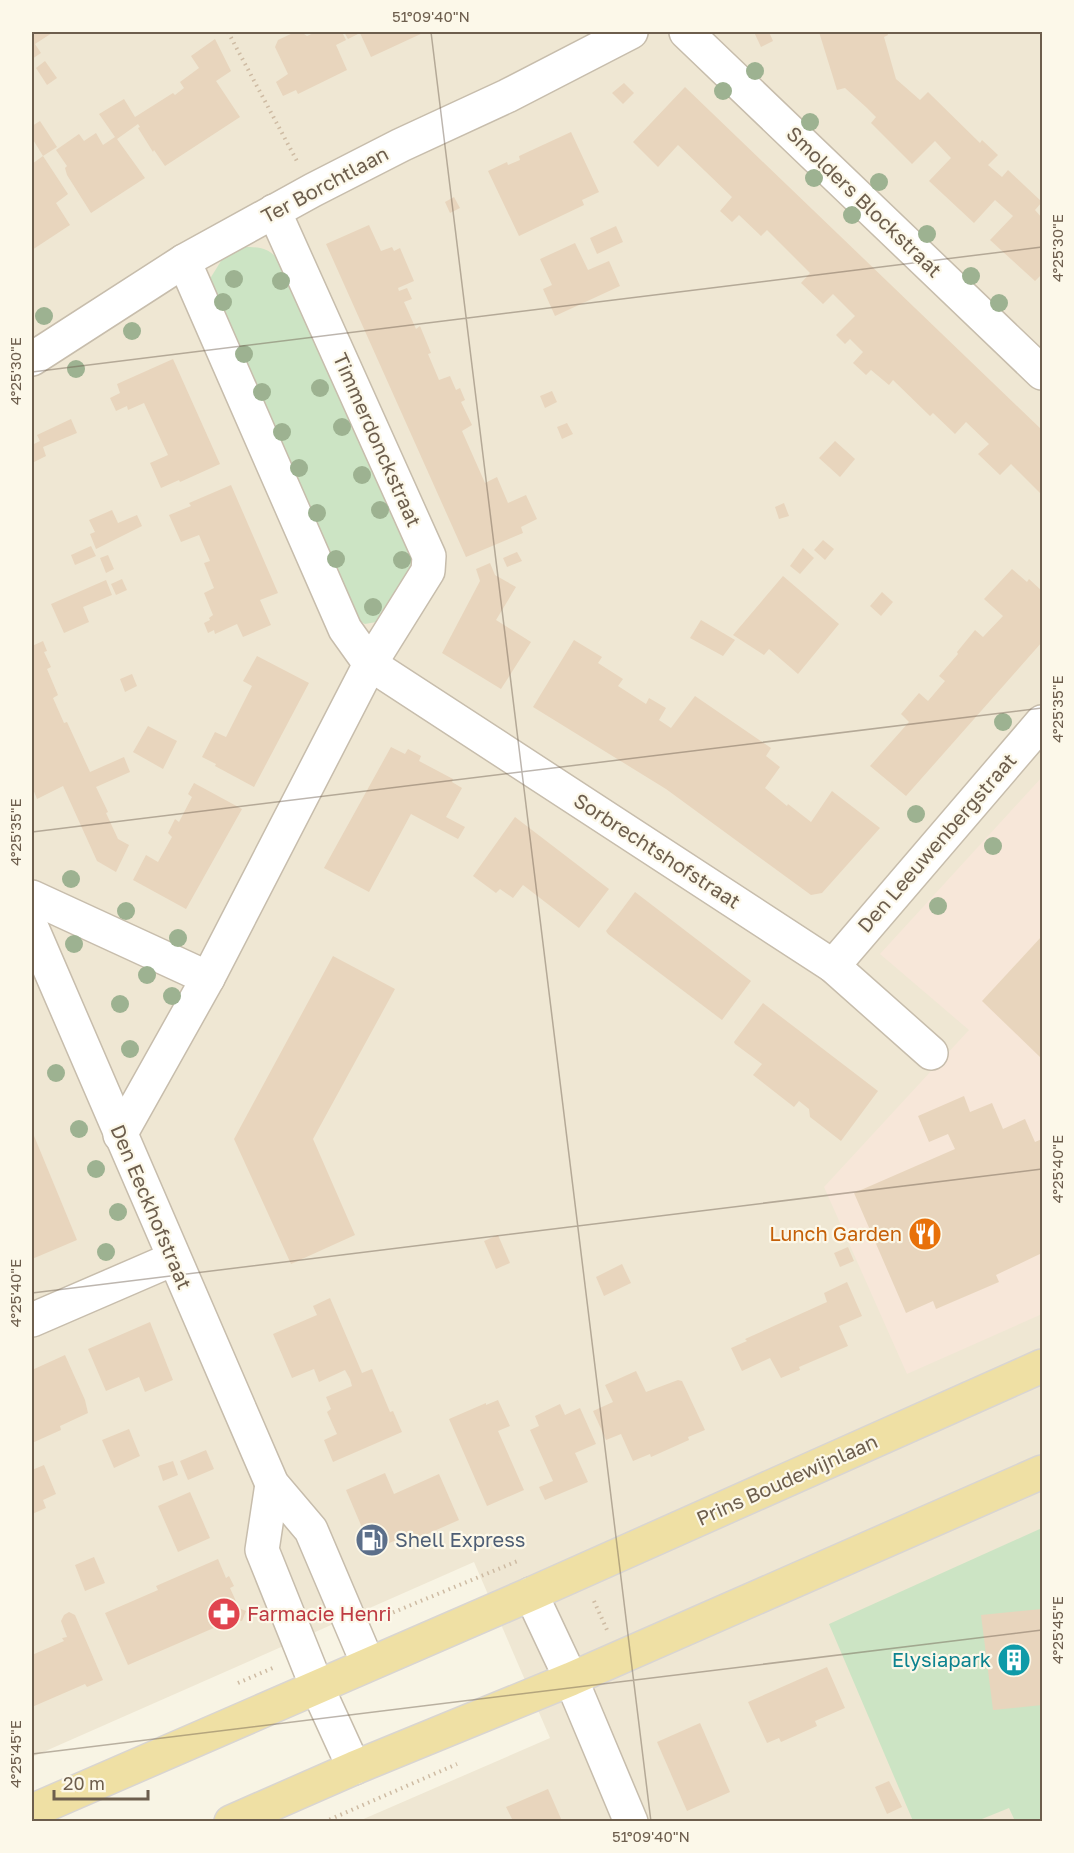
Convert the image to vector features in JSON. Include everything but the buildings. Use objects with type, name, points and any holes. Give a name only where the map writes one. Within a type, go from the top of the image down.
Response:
[{"type":"main road","name":"Prins Boudewijnlaan","points":[[32,1811],[313,1677],[368,1664],[531,1594],[1042,1366]]},
{"type":"main road","points":[[231,1821],[571,1679],[1042,1472]]},
{"type":"street","name":"Ter Borchtlaan","points":[[32,358],[184,261],[274,211],[401,145],[507,96],[631,32]]},
{"type":"street","name":"Smolders Blockstraat","points":[[686,32],[1042,373]]},
{"type":"street","name":"Timmerdonckstraat","points":[[120,1135],[208,978],[370,664],[428,572],[429,556],[274,211]]},
{"type":"street","points":[[184,261],[345,629],[370,664]]},
{"type":"street","name":"Sorbrechtshofstraat","points":[[370,664],[833,966],[932,1053]]},
{"type":"street","name":"Den Leeuwenbergstraat","points":[[833,966],[1042,722]]},
{"type":"street","points":[[32,897],[208,978]]},
{"type":"street","name":"Den Eeckhofstraat","points":[[32,928],[272,1484],[311,1530],[368,1664]]},
{"type":"street","points":[[32,1320],[173,1258]]},
{"type":"street","points":[[272,1484],[262,1550],[313,1677],[354,1768]]},
{"type":"street","points":[[531,1594],[571,1679],[631,1821]]},
{"type":"path","points":[[228,32],[313,190]]},
{"type":"path","points":[[581,1571],[619,1658]]},
{"type":"shaded area","points":[[32,32],[1042,32],[1042,1821],[359,1821],[550,1738],[474,1562],[32,1757]]},
{"type":"shaded area","points":[[1042,777],[1042,1314],[907,1374],[824,1187],[969,1030],[880,954]]},
{"type":"green space","points":[[243,247],[266,250],[284,266],[411,554],[414,564],[382,621],[365,624],[356,619],[208,282],[221,261]]},
{"type":"green space","points":[[1042,1528],[1042,1821],[1015,1821],[1009,1808],[977,1821],[913,1821],[829,1624]]},
{"type":"place","name":"Lunch Garden","points":[[925,1234]]},
{"type":"place","name":"Shell Express","points":[[372,1540]]},
{"type":"place","name":"Farmacie Henri","points":[[224,1614]]},
{"type":"place","name":"Elysiapark","points":[[1014,1660]]}]
